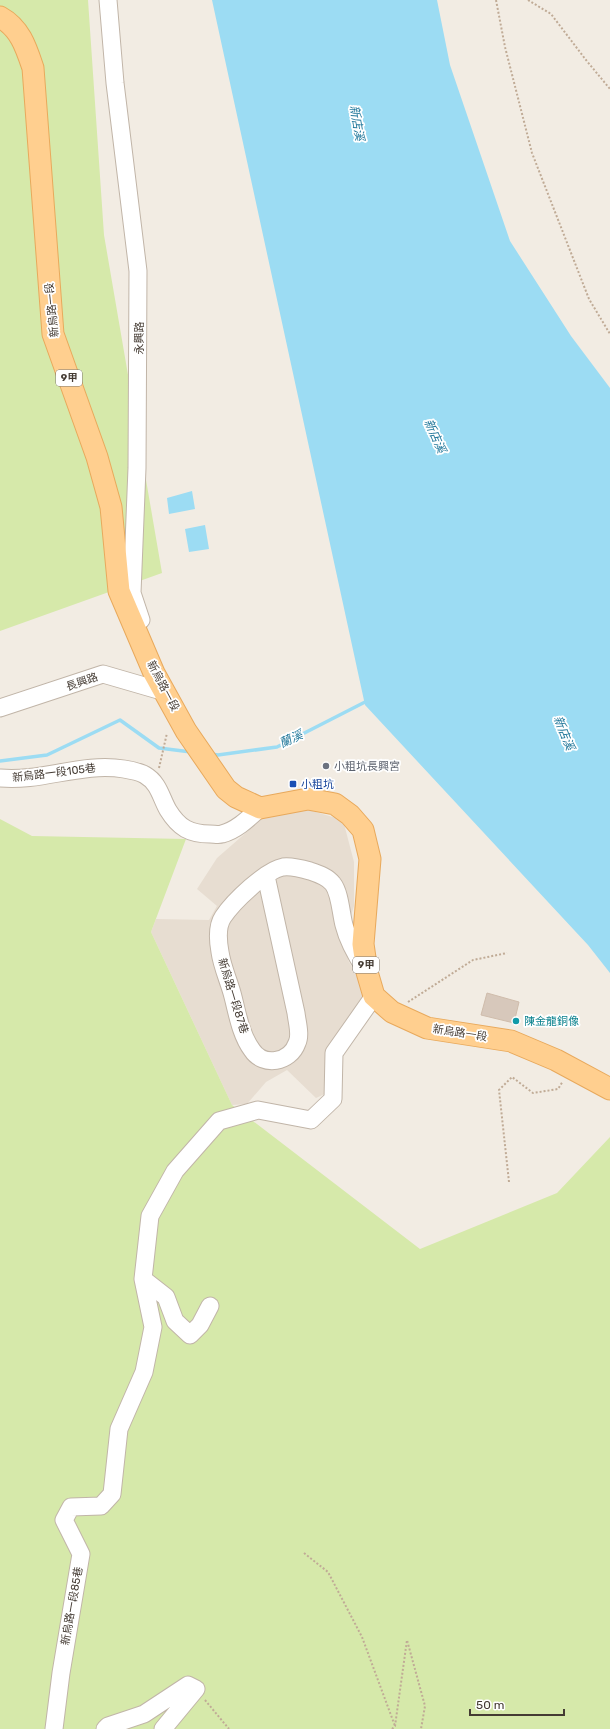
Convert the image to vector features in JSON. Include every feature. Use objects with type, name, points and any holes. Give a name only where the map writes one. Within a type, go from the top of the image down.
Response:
[{"type":"main road","name":"新烏路一段","points":[[0,17],[14,27],[24,41],[33,68],[53,334],[97,457],[111,507],[119,591],[154,674],[165,692],[177,730],[226,789],[236,797],[260,808]]},
{"type":"main road","name":"9甲","points":[[260,808],[308,799],[335,804],[350,815],[362,830],[370,859],[363,944],[367,972],[374,996]]},
{"type":"main road","name":"新烏路一段","points":[[374,996],[392,1012],[427,1028],[511,1041],[572,1069],[610,1089]]},
{"type":"street","name":"永興路","points":[[108,0],[115,83],[138,271],[139,349],[137,468],[132,593],[141,621],[153,646],[154,674]]},
{"type":"street","name":"長興路","points":[[0,708],[103,674],[165,692]]},
{"type":"street","name":"新烏路一段105巷","points":[[0,778],[41,776],[88,768],[108,767],[145,775],[157,786],[168,810],[180,826],[196,834],[222,834],[240,826],[260,808]]},
{"type":"street","name":"新烏路一段87巷","points":[[266,876],[296,1013],[298,1043],[290,1055],[282,1059],[267,1061],[259,1058],[252,1050],[244,1036],[220,952],[218,931],[220,922],[226,913],[240,898],[266,876],[283,867],[294,868],[326,877],[333,884],[336,891],[344,926],[355,954],[367,972]]},
{"type":"street","name":"新烏路一段85巷","points":[[54,1729],[61,1673],[81,1554],[64,1520],[71,1507],[102,1506],[112,1494],[119,1429],[144,1372],[153,1327],[143,1280],[150,1216],[175,1171],[218,1122],[258,1110],[311,1120],[333,1099],[334,1053],[374,996]]},
{"type":"street","points":[[143,1280],[166,1297],[175,1322],[190,1335],[200,1325],[210,1306]]},
{"type":"street","points":[[105,1729],[108,1726],[144,1714],[188,1685],[196,1689],[163,1729]]},
{"type":"path","points":[[496,0],[505,47],[532,153],[589,298],[610,334]]},
{"type":"path","points":[[528,0],[551,14],[610,89]]},
{"type":"path","points":[[158,769],[177,730]]},
{"type":"path","points":[[392,1012],[473,960],[507,953]]},
{"type":"path","points":[[509,1182],[499,1090],[512,1077],[533,1093],[558,1089],[572,1069]]},
{"type":"path","points":[[304,1553],[328,1572],[338,1591],[362,1637],[395,1726]]},
{"type":"path","points":[[392,1729],[395,1726],[407,1640],[424,1706],[421,1729]]},
{"type":"path","points":[[196,1689],[229,1729]]},
{"type":"shaded area","points":[[302,808],[343,820],[354,862],[354,906],[346,931],[348,960],[366,994],[340,1028],[328,1056],[327,1093],[316,1098],[287,1070],[266,1082],[247,1104],[232,1105],[151,932],[156,919],[209,920],[217,906],[197,889],[217,858],[263,818]]},
{"type":"green space","points":[[0,0],[88,0],[104,235],[162,573],[0,631]]},
{"type":"green space","points":[[0,819],[32,836],[186,839],[151,932],[232,1105],[420,1249],[557,1193],[610,1137],[610,1729],[0,1729]]},
{"type":"water","name":"新店溪","points":[[212,0],[437,0],[450,65],[510,241],[571,336],[610,388],[610,973],[588,945],[365,705]]},
{"type":"water","points":[[192,491],[195,509],[169,514],[167,498]]},
{"type":"water","points":[[205,525],[209,549],[189,552],[185,529]]},
{"type":"building","points":[[487,993],[519,1002],[514,1023],[481,1015]]},
{"type":"waterway","name":"蘭溪","points":[[211,754],[218,755],[277,747],[367,701]]},
{"type":"waterway","name":"蘭溪","points":[[0,761],[47,755],[120,720],[159,748],[191,752]]},
{"type":"place","name":"小粗坑長興宮","points":[[326,766]]},
{"type":"place","name":"小粗坑","points":[[293,784]]},
{"type":"place","name":"陳金龍銅像","points":[[516,1021]]}]
